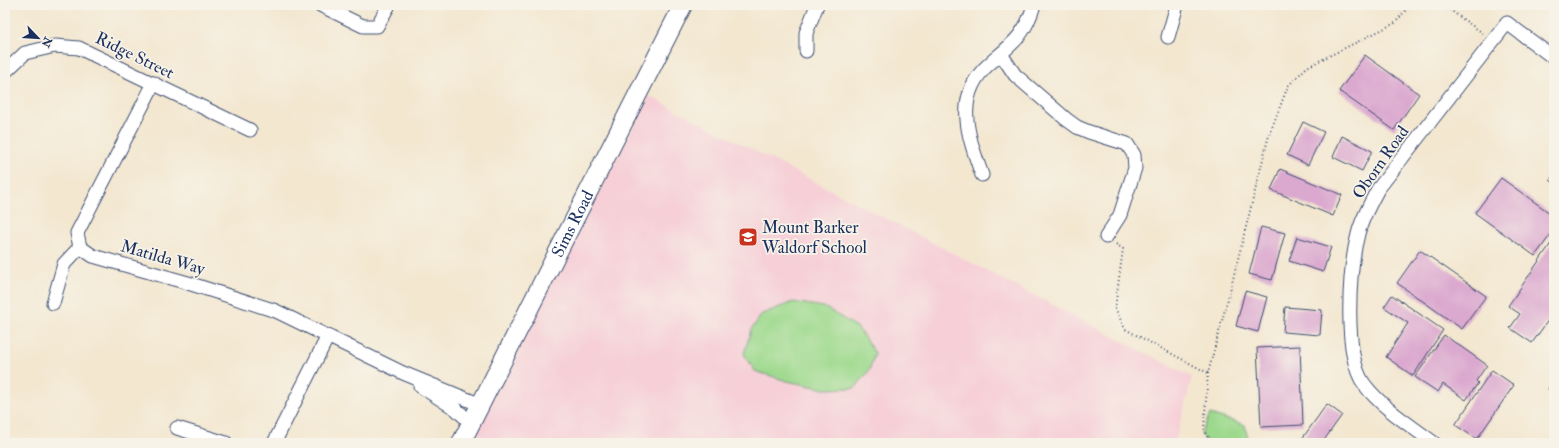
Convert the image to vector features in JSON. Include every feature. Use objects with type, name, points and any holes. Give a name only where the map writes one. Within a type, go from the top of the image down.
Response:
[{"type":"street","points":[[320,5],[363,26],[377,26],[389,5]]},
{"type":"street","name":"Sims Road","points":[[461,443],[683,5]]},
{"type":"street","points":[[806,51],[806,34],[817,5]]},
{"type":"street","points":[[982,175],[971,146],[966,119],[966,103],[976,78],[1025,30],[1034,5]]},
{"type":"street","points":[[1168,37],[1177,5]]},
{"type":"street","name":"Oborn Road","points":[[1434,443],[1381,403],[1364,383],[1351,348],[1351,285],[1358,234],[1366,213],[1378,189],[1508,23],[1554,58]]},
{"type":"street","name":"Ridge Street","points":[[5,72],[26,54],[55,46],[79,48],[250,130]]},
{"type":"street","points":[[1001,54],[1015,75],[1077,127],[1122,142],[1131,148],[1134,155],[1135,168],[1120,215],[1106,237]]},
{"type":"street","points":[[53,303],[64,264],[80,247],[77,233],[154,83]]},
{"type":"street","name":"Matilda Way","points":[[80,247],[92,256],[276,310],[403,373],[481,405]]},
{"type":"street","points":[[274,443],[328,336]]},
{"type":"street","name":"Matilda Way","points":[[403,373],[424,390],[456,409],[471,423]]},
{"type":"street","points":[[177,428],[226,443]]},
{"type":"path","points":[[1210,443],[1204,428],[1208,373],[1232,287],[1269,135],[1288,86],[1307,68],[1395,23],[1410,5]]},
{"type":"path","points":[[1443,5],[1494,41]]},
{"type":"path","points":[[1106,237],[1123,249],[1115,308],[1125,329],[1208,373]]},
{"type":"shaded area","name":"Mount Barker Waldorf School","points":[[649,96],[1192,377],[1175,443],[495,443],[474,432]]},
{"type":"green space","points":[[793,302],[824,307],[857,327],[875,353],[869,371],[855,388],[825,389],[787,381],[755,371],[744,354],[751,330],[762,314]]},
{"type":"green space","points":[[1210,414],[1245,425],[1249,443],[1208,443],[1201,434]]},
{"type":"building","points":[[1365,55],[1419,94],[1394,130],[1339,91]]},
{"type":"building","points":[[1303,122],[1324,132],[1308,165],[1287,155]]},
{"type":"building","points":[[1342,136],[1372,151],[1362,171],[1333,157]]},
{"type":"building","points":[[1280,169],[1342,195],[1333,216],[1271,190]]},
{"type":"building","points":[[1554,174],[1554,183],[1550,180]]},
{"type":"building","points":[[1501,178],[1554,216],[1554,230],[1535,256],[1475,213]]},
{"type":"building","points":[[1261,227],[1285,233],[1272,280],[1249,274]]},
{"type":"building","points":[[1297,237],[1331,247],[1323,272],[1289,261]]},
{"type":"building","points":[[1554,239],[1554,312],[1532,343],[1510,328],[1520,314],[1508,306]]},
{"type":"building","points":[[1420,250],[1486,296],[1462,329],[1397,283]]},
{"type":"building","points":[[1245,291],[1267,297],[1258,332],[1236,326]]},
{"type":"building","points":[[1392,295],[1443,330],[1413,376],[1386,357],[1408,323],[1384,307]]},
{"type":"building","points":[[1285,307],[1322,310],[1320,335],[1283,332]]},
{"type":"building","points":[[1444,335],[1487,365],[1476,381],[1478,383],[1466,400],[1443,384],[1438,392],[1415,377]]},
{"type":"building","points":[[1300,346],[1303,425],[1261,427],[1257,348]]},
{"type":"building","points":[[1492,370],[1514,385],[1477,439],[1455,425]]},
{"type":"building","points":[[1554,380],[1554,393],[1548,389]]},
{"type":"building","points":[[1327,404],[1342,415],[1322,443],[1299,443]]},
{"type":"place","name":"Mount Barker Waldorf School","points":[[748,237]]}]
